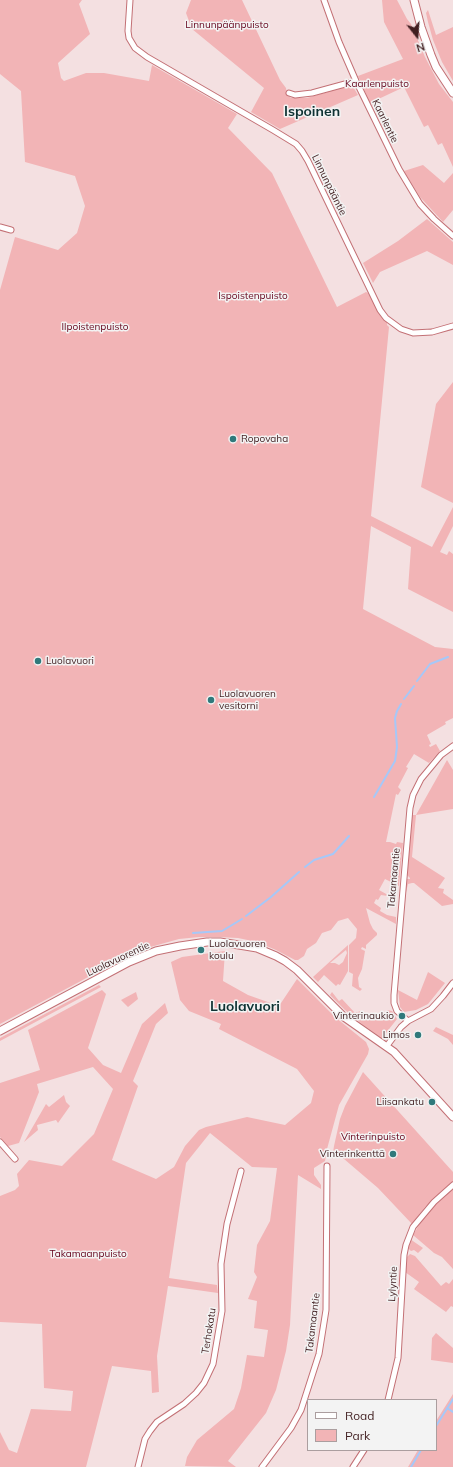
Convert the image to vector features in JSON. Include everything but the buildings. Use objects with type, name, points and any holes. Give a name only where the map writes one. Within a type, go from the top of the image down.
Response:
[{"type":"street","name":"Linnunpääntie","points":[[130,0],[128,31],[129,38],[135,48],[147,57],[296,144],[302,151],[380,310],[386,318],[401,329],[413,333],[432,332],[453,326]]},
{"type":"street","name":"Kaarlentie","points":[[324,0],[339,42],[356,81],[407,184],[428,213],[453,236]]},
{"type":"street","points":[[414,0],[420,27],[433,61],[453,93]]},
{"type":"street","points":[[289,93],[295,95],[312,93],[356,81]]},
{"type":"street","points":[[0,227],[11,230]]},
{"type":"street","name":"Takamaantie","points":[[408,1021],[397,1011],[394,1003],[394,995],[410,808],[413,795],[422,779],[441,755],[453,746]]},
{"type":"street","name":"Luolavuorentie","points":[[0,1031],[129,962],[156,951],[198,943],[220,942],[257,948],[285,961],[297,970],[344,1016],[394,1052],[453,1117]]},
{"type":"street","points":[[386,1047],[408,1021],[431,1009],[453,983]]},
{"type":"street","points":[[0,1142],[15,1160]]},
{"type":"street","name":"Takamaantie","points":[[262,1467],[291,1428],[301,1410],[319,1354],[326,1310],[327,1166]]},
{"type":"street","name":"Terhokatu","points":[[138,1467],[150,1431],[157,1422],[196,1394],[204,1383],[213,1364],[222,1311],[221,1264],[227,1224],[241,1171]]},
{"type":"street","name":"Lylyntie","points":[[388,1399],[398,1358],[404,1255],[406,1245],[413,1227],[434,1202],[453,1185]]},
{"type":"street","points":[[353,1467],[363,1451]]},
{"type":"green space","points":[[0,0],[82,0],[79,4],[90,34],[58,63],[61,78],[64,81],[86,73],[104,73],[149,81],[152,65],[237,114],[228,128],[272,173],[337,307],[366,292],[389,327],[371,516],[432,547],[453,507],[453,526],[440,552],[447,555],[449,551],[453,554],[453,612],[408,589],[411,547],[371,526],[363,609],[435,647],[453,649],[453,718],[427,735],[431,744],[429,745],[430,747],[436,744],[440,751],[429,763],[414,754],[406,767],[408,768],[398,787],[401,790],[398,795],[396,794],[386,842],[396,844],[397,842],[403,843],[399,886],[385,879],[379,890],[388,896],[381,895],[374,903],[381,908],[380,911],[387,915],[396,917],[396,924],[366,908],[370,923],[377,935],[366,945],[366,949],[362,947],[361,949],[365,951],[362,969],[358,978],[359,987],[362,989],[360,991],[352,986],[353,974],[349,972],[349,945],[356,938],[357,929],[348,918],[338,921],[331,930],[322,933],[316,943],[307,949],[304,956],[298,960],[295,960],[257,942],[238,938],[218,937],[179,939],[129,953],[79,982],[0,1024],[0,290],[15,237],[58,250],[77,233],[85,206],[75,176],[25,162],[21,91],[0,74]]},
{"type":"green space","name":"Linnunpäänpuisto","points":[[191,0],[242,0],[280,80],[286,88],[287,95],[291,98],[307,98],[352,85],[358,95],[280,129],[251,112],[264,88],[192,29],[186,13]]},
{"type":"green space","name":"Kaarlenpuisto","points":[[382,0],[397,0],[411,24],[425,57],[439,84],[453,102],[453,167],[442,143],[438,145],[428,125],[424,127],[404,87],[370,103],[358,76],[403,59],[384,22]]},
{"type":"green space","points":[[428,10],[436,35],[453,27],[453,81],[442,62],[433,40],[426,13]]},
{"type":"green space","points":[[423,165],[444,183],[453,173],[453,210],[443,222],[420,197],[404,171]]},
{"type":"green space","points":[[427,219],[453,242],[453,265],[427,251],[380,272],[373,283],[363,263],[398,241]]},
{"type":"green space","points":[[453,382],[453,503],[421,487],[436,404]]},
{"type":"green space","points":[[447,760],[453,770],[453,809],[416,815]]},
{"type":"green space","points":[[412,815],[416,815],[412,857],[445,878],[438,888],[444,889],[443,893],[453,900],[453,904],[442,906],[414,883],[408,884],[405,892],[406,879],[410,879],[406,874]]},
{"type":"green space","points":[[348,945],[348,971],[340,985],[338,984],[336,986],[324,975],[318,982],[313,977]],"holes":[[[346,950],[347,953],[343,962],[339,965],[330,963]]]},
{"type":"green space","name":"Takamaanpuisto","points":[[225,951],[223,981],[248,995],[279,1006],[297,979],[335,1017],[366,1042],[369,1049],[368,1054],[339,1105],[325,1161],[314,1168],[314,1175],[321,1185],[321,1189],[298,1175],[290,1325],[286,1351],[276,1390],[266,1413],[228,1461],[236,1467],[185,1466],[187,1457],[197,1440],[234,1409],[241,1388],[247,1355],[264,1357],[268,1330],[254,1328],[257,1301],[248,1299],[257,1277],[254,1272],[257,1245],[270,1221],[277,1168],[252,1167],[210,1133],[186,1163],[169,1278],[217,1285],[218,1293],[168,1286],[157,1356],[159,1392],[152,1393],[151,1371],[112,1366],[86,1467],[0,1467],[0,1432],[9,1450],[17,1453],[31,1409],[71,1411],[73,1391],[44,1388],[42,1324],[0,1322],[0,1196],[15,1190],[19,1186],[17,1174],[29,1160],[62,1166],[94,1134],[113,1089],[93,1067],[37,1084],[39,1092],[19,1143],[8,1146],[0,1137],[0,1083],[40,1070],[28,1030],[102,990],[106,994],[88,1048],[103,1065],[121,1073],[142,1024],[165,1003],[168,1013],[156,1024],[133,1081],[138,1086],[112,1160],[156,1179],[174,1167],[185,1146],[199,1130],[206,1127],[247,1117],[285,1125],[311,1103],[314,1091],[297,1069],[219,1029],[221,1024],[189,1011],[180,1000],[171,962],[182,957]]},
{"type":"green space","points":[[428,972],[445,983],[428,1004],[416,1010],[404,1012],[400,1007],[398,990],[417,1000]]},
{"type":"green space","points":[[99,985],[101,987],[0,1041],[0,1038]]},
{"type":"green space","points":[[136,992],[138,999],[128,1007],[121,1000]]},
{"type":"green space","points":[[332,992],[339,1001],[342,999],[355,1013],[361,1011],[370,1019],[382,1016],[387,1010],[392,1011],[397,1019],[382,1038],[345,1010],[330,995]]},
{"type":"green space","points":[[436,1027],[453,1035],[453,1045],[448,1039],[433,1031]]},
{"type":"green space","name":"Vinterinpuisto","points":[[363,1072],[453,1172],[453,1182],[425,1207],[412,1224],[378,1188],[337,1153],[332,1159],[340,1119],[345,1106]]},
{"type":"green space","points":[[64,1095],[66,1102],[70,1106],[58,1123],[56,1120],[37,1125],[38,1130],[24,1142],[46,1104],[49,1107]]},
{"type":"green space","points":[[453,1189],[453,1269],[442,1257],[434,1253],[413,1235],[422,1220],[435,1205]]},
{"type":"green space","points":[[410,1239],[423,1248],[418,1253],[414,1250],[411,1251],[408,1248]]},
{"type":"green space","points":[[410,1254],[415,1256],[441,1286],[446,1282],[449,1284],[453,1279],[453,1307],[451,1306],[446,1312],[414,1289],[419,1282],[405,1272],[406,1258]]},
{"type":"green space","points":[[436,1333],[453,1348],[453,1363],[431,1360],[432,1338]]},
{"type":"green space","points":[[453,1394],[453,1467],[408,1467],[417,1451],[437,1451],[437,1419]]},
{"type":"waterway","points":[[417,681],[430,664],[448,657]]},
{"type":"waterway","points":[[404,699],[414,686]]},
{"type":"waterway","points":[[374,797],[395,761],[397,747],[395,718],[401,704]]},
{"type":"waterway","points":[[305,867],[314,860],[333,854],[349,836]]},
{"type":"waterway","points":[[246,916],[271,897],[299,872]]},
{"type":"waterway","points":[[193,933],[222,931],[242,919]]},
{"type":"waterway","points":[[437,1424],[453,1399]]},
{"type":"waterway","points":[[447,1408],[453,1412]]},
{"type":"waterway","points":[[411,1467],[420,1451]]},
{"type":"place","name":"Ropovaha","points":[[233,439]]},
{"type":"place","name":"Luolavuori","points":[[38,661]]},
{"type":"place","name":"Luolavuoren vesitorni","points":[[211,700]]},
{"type":"place","name":"Luolavuoren koulu","points":[[201,950]]},
{"type":"place","name":"Vinterinaukio","points":[[402,1016]]},
{"type":"place","name":"Limos","points":[[418,1035]]},
{"type":"place","name":"Liisankatu","points":[[432,1102]]},
{"type":"place","name":"Vinterinkenttä","points":[[393,1154]]},
{"type":"district","name":"Ispoinen","points":[[312,112]]},
{"type":"district","name":"Luolavuori","points":[[245,1007]]},
{"type":"park label","name":"Ispoistenpuisto","points":[[253,296]]},
{"type":"park label","name":"Ilpoistenpuisto","points":[[95,327]]}]
